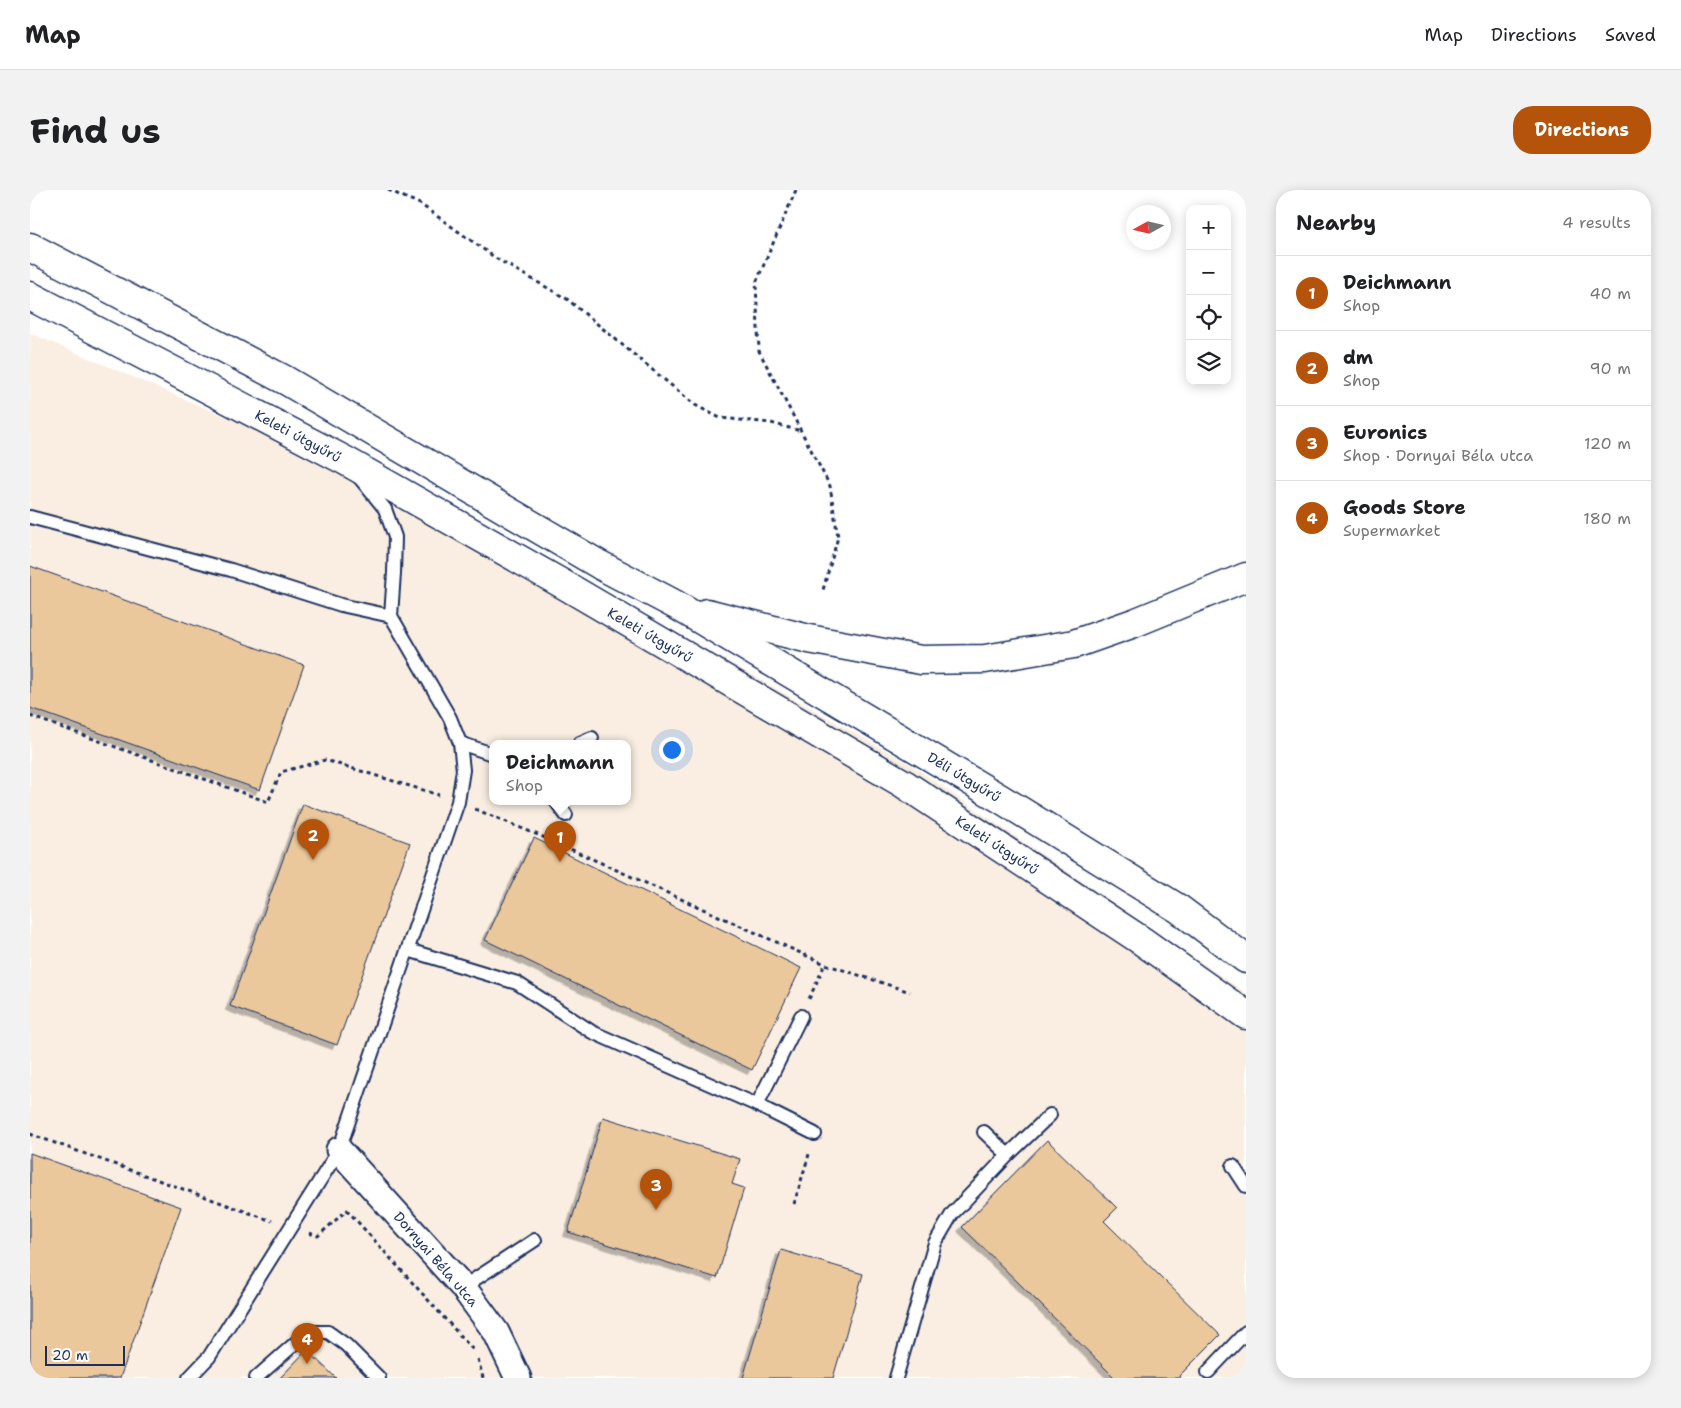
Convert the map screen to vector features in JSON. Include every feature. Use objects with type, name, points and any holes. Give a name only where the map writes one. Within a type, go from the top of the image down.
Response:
[{"type":"main road","points":[[30,248],[285,380],[600,565],[676,605],[809,639],[921,660],[985,659],[1074,644],[1134,623],[1246,577]]},
{"type":"main road","name":"Keleti útgyűrű","points":[[30,296],[346,461],[602,607],[904,784],[1142,940],[1246,1015]]},
{"type":"main road","name":"Déli útgyűrű","points":[[676,605],[1001,799],[1179,909],[1246,959]]},
{"type":"street","name":"Dornyai Béla utca","points":[[339,1150],[463,1288],[496,1332],[518,1378]]},
{"type":"lane","points":[[189,1378],[209,1357],[339,1150],[458,802],[463,770],[460,743],[450,718],[391,616],[395,537],[384,509],[346,461]]},
{"type":"lane","points":[[30,517],[231,570],[341,605],[391,616]]},
{"type":"lane","points":[[587,740],[592,738]]},
{"type":"lane","points":[[460,743],[489,753]]},
{"type":"lane","points":[[559,805],[566,815]]},
{"type":"lane","points":[[408,950],[517,983],[592,1032],[757,1105],[815,1134]]},
{"type":"lane","points":[[757,1105],[802,1016]]},
{"type":"lane","points":[[896,1378],[936,1243],[952,1214],[1008,1155],[1050,1115]]},
{"type":"lane","points":[[984,1132],[1008,1155]]},
{"type":"lane","points":[[1233,1166],[1246,1186]]},
{"type":"lane","points":[[463,1288],[535,1240]]},
{"type":"lane","points":[[256,1378],[308,1332],[328,1332],[346,1345],[379,1378]]},
{"type":"lane","points":[[1208,1372],[1246,1332]]},
{"type":"path","points":[[388,190],[420,204],[497,259],[567,299],[695,405],[720,418],[771,423],[801,431]]},
{"type":"path","points":[[796,190],[756,283],[759,352],[830,486],[838,537],[823,590]]},
{"type":"path","points":[[802,1016],[825,964]]},
{"type":"path","points":[[794,1204],[810,1151]]},
{"type":"shaded area","points":[[30,333],[511,539],[908,763],[1246,993],[1246,1373],[1241,1378],[30,1378]]},
{"type":"building","points":[[30,566],[304,665],[260,790],[30,708]]},
{"type":"building","points":[[303,804],[410,843],[337,1045],[230,1006]]},
{"type":"building","points":[[534,838],[801,968],[752,1070],[485,940]]},
{"type":"building","points":[[603,1117],[740,1159],[732,1184],[744,1188],[717,1278],[568,1232]]},
{"type":"building","points":[[1047,1140],[1117,1208],[1104,1221],[1220,1335],[1179,1376],[1180,1378],[1115,1378],[962,1227]]},
{"type":"building","points":[[30,1153],[181,1207],[120,1378],[30,1378]]},
{"type":"building","points":[[781,1250],[863,1274],[833,1378],[743,1378]]},
{"type":"building","points":[[307,1350],[336,1378],[280,1378]]},
{"type":"place","name":"dm","points":[[313,860]]},
{"type":"place","name":"Deichmann","points":[[560,862]]},
{"type":"place","name":"Euronics","points":[[656,1210]]},
{"type":"place","name":"Goods Store","points":[[307,1364]]}]
